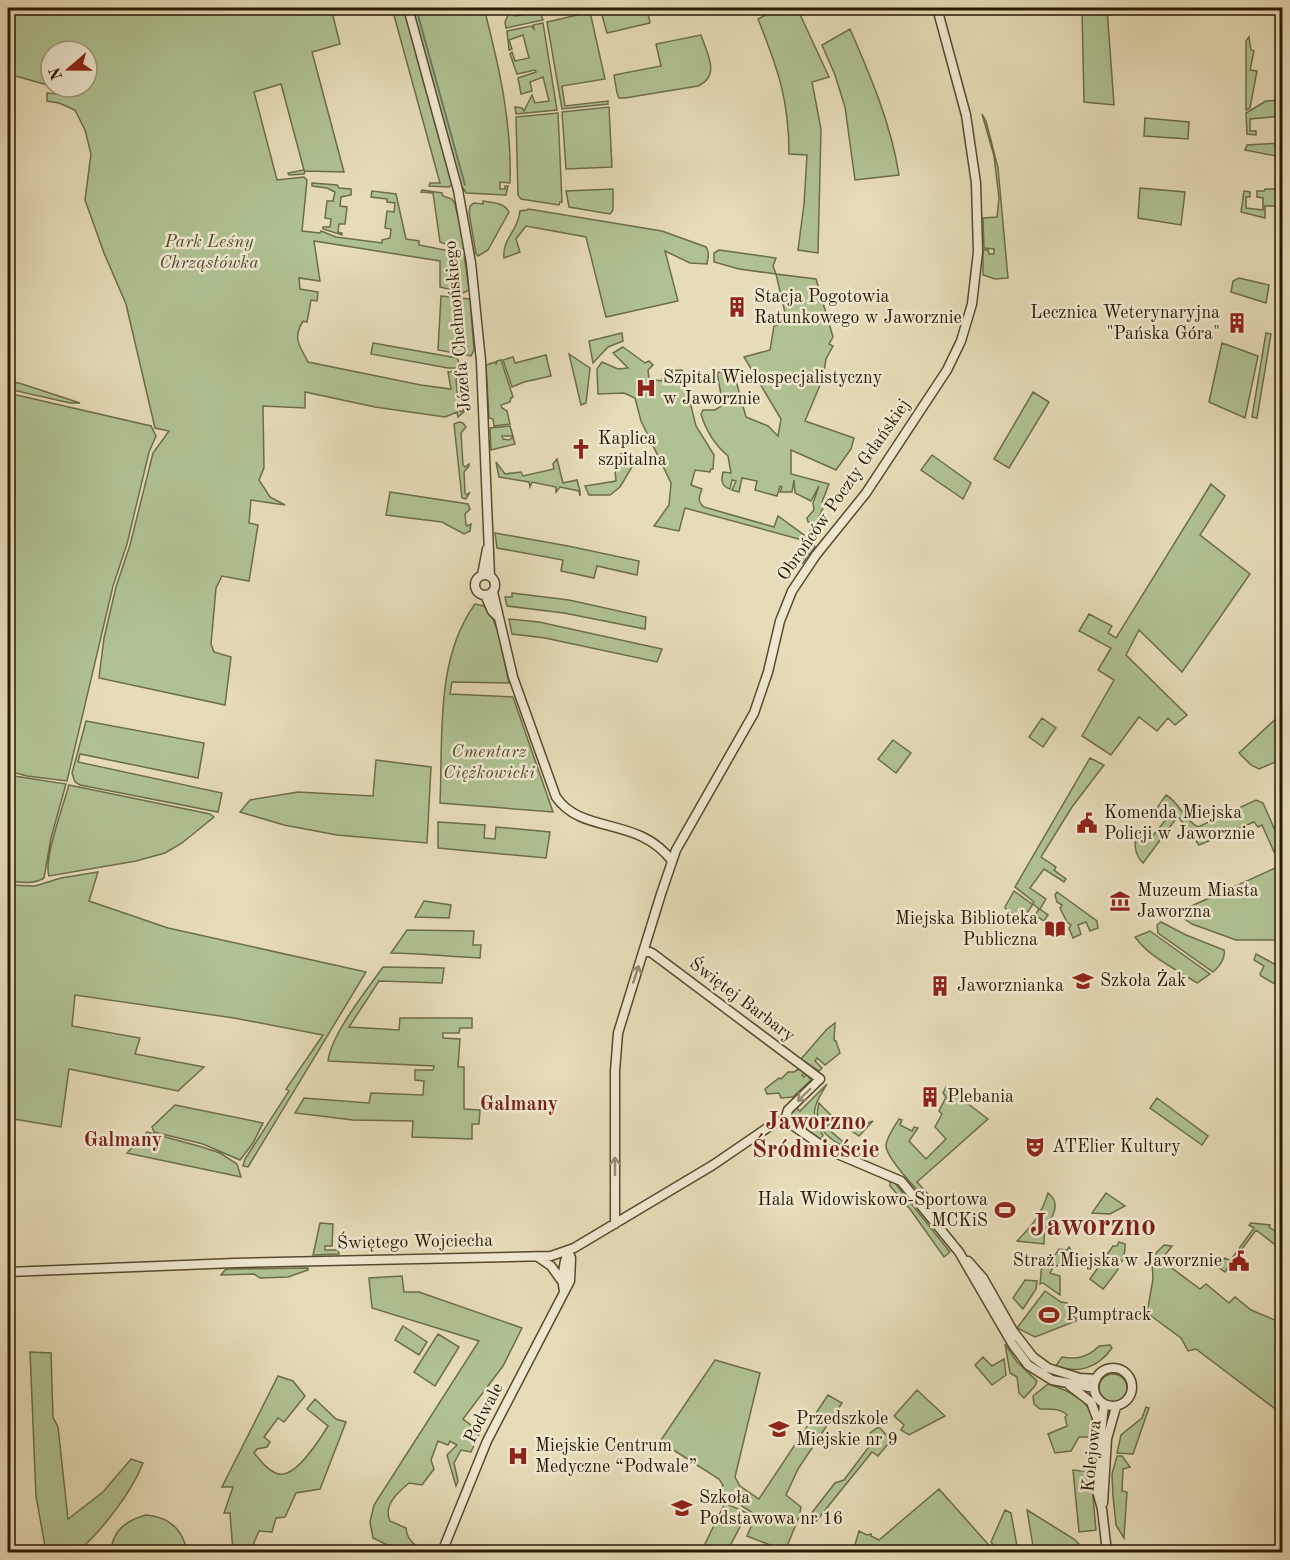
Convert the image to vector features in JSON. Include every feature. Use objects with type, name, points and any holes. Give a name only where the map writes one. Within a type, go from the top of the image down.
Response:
[{"type":"street","name":"Józefa Chełmońskiego","points":[[408,8],[458,190],[471,263],[481,361],[489,541],[486,575]]},
{"type":"street","name":"Obrońców Poczty Gdańskiej","points":[[615,1224],[616,1050],[620,1026],[676,850],[754,713],[768,672],[780,621],[792,591],[816,555],[866,494],[948,370],[967,324],[977,273],[978,203],[966,115],[938,8]]},
{"type":"street","points":[[489,594],[479,593],[475,587],[476,580],[486,575],[495,583],[489,594],[492,611],[497,616],[520,699],[553,790],[560,802],[570,812],[584,819],[640,834],[656,845],[672,861]]},
{"type":"street","name":"Świętej Barbary","points":[[644,950],[652,953],[820,1079],[788,1110],[785,1120]]},
{"type":"street","points":[[785,1120],[828,1150],[894,1177],[904,1185],[983,1278],[1013,1331],[1033,1357],[1048,1368],[1095,1383]]},
{"type":"street","name":"Świętego Wojciecha","points":[[8,1272],[235,1263],[550,1256],[568,1251],[615,1224],[713,1166],[773,1124],[785,1120]]},
{"type":"street","points":[[561,1280],[568,1251]]},
{"type":"street","name":"Podwale","points":[[442,1552],[490,1435],[572,1276],[571,1258],[568,1251]]},
{"type":"street","points":[[959,1252],[1019,1354],[1036,1371],[1052,1380],[1075,1388],[1090,1402],[1099,1421],[1101,1433]]},
{"type":"street","points":[[538,1257],[551,1266],[561,1280],[564,1291]]},
{"type":"street","points":[[1109,1368],[1123,1371],[1129,1376],[1133,1385],[1131,1396],[1116,1407],[1104,1405],[1098,1399],[1095,1383],[1099,1374],[1109,1368]]},
{"type":"street","points":[[1061,1382],[1095,1383]]},
{"type":"street","name":"Kolejowa","points":[[1102,1509],[1097,1491],[1097,1470],[1104,1405]]},
{"type":"street","name":"Kolejowa","points":[[1106,1552],[1102,1509],[1107,1439],[1116,1407]]},
{"type":"green space","name":"Park Leśny Chrząstówka","points":[[8,8],[331,8],[340,44],[312,52],[344,172],[305,171],[304,174],[289,175],[288,173],[304,170],[281,84],[254,92],[277,180],[304,177],[307,180],[302,231],[320,233],[321,231],[336,237],[382,243],[382,240],[390,238],[391,229],[385,228],[387,211],[394,212],[395,203],[387,202],[387,199],[371,197],[372,191],[396,194],[406,239],[419,241],[419,245],[464,254],[469,290],[463,293],[440,287],[440,261],[314,241],[320,281],[299,278],[300,289],[318,292],[317,301],[311,300],[307,322],[303,321],[298,333],[298,342],[308,362],[451,389],[448,372],[459,371],[461,374],[456,380],[459,410],[461,412],[464,409],[464,412],[458,417],[457,412],[445,417],[375,407],[305,392],[305,408],[263,406],[264,468],[259,480],[270,497],[285,505],[251,500],[249,523],[258,525],[249,581],[222,576],[216,588],[211,644],[214,652],[231,657],[225,705],[99,678],[104,638],[116,587],[130,545],[153,453],[169,431],[155,428],[126,304],[85,200],[91,154],[85,130],[75,110],[47,101],[47,99],[99,99],[99,39],[39,39],[39,83],[8,74]]},
{"type":"green space","points":[[392,8],[404,8],[451,179],[452,184],[449,187],[429,186],[430,183],[440,183]]},
{"type":"green space","points":[[412,8],[484,8],[507,116],[510,183],[500,182],[500,189],[508,186],[506,195],[466,193],[461,188]]},
{"type":"green space","points":[[511,8],[515,16],[529,14],[527,8],[539,8],[543,20],[506,28],[505,22]]},
{"type":"green space","points":[[600,8],[647,8],[650,23],[607,33]]},
{"type":"green space","points":[[797,8],[829,77],[812,82],[821,129],[818,253],[798,250],[807,155],[789,154],[787,117],[781,85],[758,19],[771,12]]},
{"type":"green space","points":[[1082,8],[1107,8],[1114,105],[1084,102]]},
{"type":"green space","points":[[590,12],[605,79],[562,86],[565,106],[608,101],[608,104],[562,109],[547,22]]},
{"type":"green space","points":[[543,23],[557,110],[516,114],[515,107],[522,108],[524,111],[532,95],[535,103],[549,101],[543,77],[530,82],[532,91],[521,94],[518,78],[536,72],[535,70],[517,74],[510,54],[512,52],[515,61],[529,58],[523,35],[509,40],[512,49],[509,50],[507,31],[531,26],[534,29],[533,25]]},
{"type":"green space","points":[[850,29],[886,119],[899,175],[855,180],[845,107],[822,45]]},
{"type":"green space","points":[[701,35],[709,56],[711,70],[705,82],[698,86],[619,98],[614,75],[661,66],[656,44]]},
{"type":"green space","points":[[1249,37],[1251,50],[1254,51],[1250,70],[1257,71],[1250,108],[1246,110],[1246,41]]},
{"type":"green space","points":[[1282,100],[1282,116],[1250,119],[1250,131],[1256,131],[1256,135],[1247,134],[1246,113],[1266,101]]},
{"type":"green space","points":[[609,107],[612,167],[566,169],[562,112]]},
{"type":"green space","points":[[558,113],[562,202],[559,205],[521,199],[518,195],[516,117]]},
{"type":"green space","points":[[982,114],[986,121],[998,168],[1008,278],[995,279],[983,275],[983,250],[994,254],[994,249],[984,248],[983,218],[997,217],[999,198],[994,156]]},
{"type":"green space","points":[[1145,118],[1189,122],[1188,139],[1144,136]]},
{"type":"green space","points":[[1282,141],[1282,159],[1245,150],[1247,145],[1281,143]]},
{"type":"green space","points":[[312,183],[337,185],[339,188],[351,189],[351,195],[341,197],[340,206],[347,207],[345,224],[339,224],[338,232],[342,235],[323,229],[323,227],[330,227],[331,219],[325,218],[327,201],[333,201],[335,192],[327,188],[312,186]]},
{"type":"green space","points":[[1140,188],[1185,192],[1181,225],[1138,218]]},
{"type":"green space","points":[[613,189],[613,210],[610,214],[569,207],[566,191]]},
{"type":"green space","points":[[1282,189],[1282,206],[1265,206],[1265,218],[1241,212],[1244,191],[1250,192],[1250,197],[1246,197],[1246,208],[1263,210],[1263,198],[1257,197],[1257,191]]},
{"type":"green space","points":[[422,190],[442,193],[443,196],[452,199],[465,247],[461,250],[440,242],[433,193],[421,192]]},
{"type":"green space","points":[[483,201],[501,205],[509,212],[488,250],[478,256],[469,213],[470,206],[474,203],[483,204]]},
{"type":"green space","points":[[528,209],[662,231],[706,247],[709,254],[707,264],[690,263],[665,251],[678,301],[606,317],[586,237],[526,226],[516,239],[520,252],[504,258],[505,245],[519,218],[520,211]]},
{"type":"green space","points":[[719,250],[776,258],[773,266],[776,274],[739,269],[714,262],[714,253]]},
{"type":"green space","points":[[776,274],[816,279],[833,337],[829,344],[833,346],[826,359],[823,378],[805,421],[854,438],[851,449],[836,470],[791,450],[791,474],[829,484],[822,502],[825,504],[812,531],[810,531],[813,524],[808,522],[807,518],[814,510],[813,503],[819,486],[811,501],[795,493],[794,480],[792,492],[780,492],[782,487],[780,486],[777,496],[755,490],[757,481],[742,478],[739,492],[732,490],[736,481],[732,480],[730,489],[727,488],[722,478],[723,472],[731,473],[728,456],[711,437],[701,414],[703,410],[715,410],[723,405],[717,373],[728,369],[735,377],[746,417],[768,426],[778,436],[781,419],[744,357],[770,350],[774,326],[787,321]]},
{"type":"green space","points":[[1239,278],[1269,285],[1266,303],[1231,292],[1233,281]]},
{"type":"green space","points":[[441,296],[470,299],[474,350],[471,356],[438,350]]},
{"type":"green space","points":[[622,333],[623,341],[608,347],[593,363],[589,341]]},
{"type":"green space","points":[[1266,333],[1271,334],[1257,418],[1252,417]]},
{"type":"green space","points":[[373,343],[457,358],[460,365],[457,368],[448,368],[371,354]]},
{"type":"green space","points":[[1222,343],[1258,356],[1245,418],[1209,402]]},
{"type":"green space","points":[[623,347],[645,363],[649,361],[653,365],[648,370],[649,379],[662,381],[664,371],[682,370],[696,426],[714,455],[713,469],[710,472],[695,470],[691,485],[702,489],[700,503],[704,507],[774,527],[778,516],[813,542],[815,547],[803,563],[798,561],[806,541],[685,508],[679,531],[654,526],[669,505],[671,483],[641,421],[635,398],[624,393],[598,394],[597,369],[602,362],[618,369],[628,368],[613,353]]},
{"type":"green space","points":[[569,354],[590,368],[586,403],[581,405]]},
{"type":"green space","points":[[546,355],[551,376],[512,387],[503,360],[513,357],[515,363]]},
{"type":"green space","points":[[501,360],[513,397],[510,402],[501,405],[507,411],[510,424],[494,426],[493,419],[489,418],[486,365],[495,362],[496,364]]},
{"type":"green space","points":[[8,382],[19,383],[80,403],[70,403],[8,389]]},
{"type":"green space","points":[[1033,392],[1049,402],[1009,468],[994,459]]},
{"type":"green space","points":[[8,393],[151,426],[156,436],[149,452],[127,544],[113,586],[67,781],[8,771]]},
{"type":"green space","points":[[459,422],[466,427],[461,433],[463,465],[465,467],[469,464],[464,472],[465,493],[467,495],[470,492],[466,499],[462,498],[454,424]]},
{"type":"green space","points":[[510,426],[513,436],[502,436],[503,439],[509,440],[513,437],[515,444],[491,450],[490,428]]},
{"type":"green space","points":[[626,453],[632,467],[620,487],[610,495],[589,495],[585,486],[616,481],[614,459]]},
{"type":"green space","points":[[932,455],[971,483],[963,499],[921,470]]},
{"type":"green space","points":[[557,459],[563,483],[577,480],[580,496],[579,491],[560,487],[556,492],[556,487],[532,482],[530,487],[529,482],[499,477],[496,462],[505,474],[521,472],[523,476],[554,469],[553,464]]},
{"type":"green space","points":[[1211,484],[1225,496],[1200,535],[1250,574],[1182,672],[1139,630],[1126,655],[1187,715],[1175,725],[1168,718],[1157,731],[1139,717],[1111,755],[1082,736],[1114,680],[1098,670],[1111,648],[1079,631],[1089,614],[1112,626],[1108,633],[1116,638]]},
{"type":"green space","points":[[390,492],[468,504],[470,509],[465,514],[466,525],[471,524],[470,531],[464,534],[442,522],[386,515]]},
{"type":"green space","points":[[495,533],[639,561],[637,575],[597,566],[594,578],[561,571],[563,560],[497,548]]},
{"type":"green space","points":[[512,593],[569,600],[646,617],[645,629],[564,613],[507,606],[505,597],[512,597]]},
{"type":"green space","name":"Cmentarz Ciężkowicki","points":[[475,604],[488,607],[498,632],[509,683],[452,682],[450,694],[513,697],[553,812],[440,803],[442,726],[447,674],[462,626]]},
{"type":"green space","points":[[509,619],[539,622],[662,649],[657,662],[545,638],[512,634]]},
{"type":"green space","points":[[1281,714],[1282,759],[1259,769],[1251,765],[1239,753]]},
{"type":"green space","points":[[1042,718],[1056,728],[1043,747],[1029,737]]},
{"type":"green space","points":[[86,721],[204,743],[198,778],[80,754],[78,762],[222,793],[218,812],[80,785],[75,782],[72,773]]},
{"type":"green space","points":[[893,740],[911,753],[896,773],[878,759]]},
{"type":"green space","points":[[1090,758],[1104,765],[1072,807],[1041,857],[1056,867],[1054,870],[1066,879],[1064,882],[1044,869],[1030,888],[1046,899],[1040,909],[1048,915],[1044,921],[1035,915],[1039,909],[1033,904],[1027,913],[1033,918],[1028,925],[1005,907],[1014,891],[1032,904],[1034,902],[1015,887]]},
{"type":"green space","points":[[376,760],[431,767],[427,843],[337,835],[284,825],[240,812],[250,800],[298,792],[373,796]]},
{"type":"green space","points":[[8,775],[66,784],[51,838],[44,878],[35,882],[8,881]]},
{"type":"green space","points":[[69,785],[210,814],[214,817],[182,843],[165,853],[136,861],[49,876],[51,845]]},
{"type":"green space","points":[[1166,795],[1198,827],[1256,800],[1263,803],[1278,837],[1282,836],[1282,848],[1274,852],[1262,825],[1258,827],[1254,822],[1199,845],[1178,816],[1143,863],[1136,852],[1137,835],[1139,831],[1150,839],[1168,817],[1157,808]]},
{"type":"green space","points":[[438,822],[485,825],[484,838],[495,839],[496,827],[550,832],[546,858],[438,848]]},
{"type":"green space","points":[[1282,865],[1282,940],[1236,940],[1192,924],[1176,913]]},
{"type":"green space","points":[[98,872],[89,901],[168,928],[366,972],[248,1167],[243,1166],[245,1159],[289,1091],[286,1089],[323,1035],[234,1018],[75,995],[72,1026],[140,1038],[135,1054],[204,1067],[178,1091],[69,1069],[61,1127],[8,1118],[8,885],[35,886],[61,878]]},
{"type":"green space","points":[[1057,892],[1097,921],[1098,928],[1090,931],[1086,922],[1078,925],[1081,934],[1073,938],[1069,928],[1071,925],[1060,908],[1062,905],[1057,902],[1055,895]]},
{"type":"green space","points":[[424,901],[451,905],[449,918],[415,917]]},
{"type":"green space","points":[[1161,922],[1224,950],[1220,965],[1213,972],[1158,933],[1157,925]]},
{"type":"green space","points":[[407,930],[474,931],[473,945],[481,945],[480,958],[391,953]]},
{"type":"green space","points":[[1150,931],[1210,974],[1197,983],[1155,957],[1135,937]]},
{"type":"green space","points":[[1256,954],[1282,968],[1282,988],[1261,976],[1264,966],[1254,960]]},
{"type":"green space","points":[[383,967],[444,968],[442,983],[379,981],[349,1027],[399,1030],[400,1018],[472,1018],[472,1028],[460,1028],[459,1033],[443,1033],[443,1038],[460,1039],[458,1067],[464,1067],[464,1109],[480,1110],[479,1124],[472,1124],[472,1139],[412,1137],[413,1121],[353,1120],[295,1113],[304,1098],[369,1103],[371,1093],[423,1095],[424,1081],[415,1080],[415,1070],[433,1070],[434,1066],[328,1061],[343,1025]]},
{"type":"green space","points":[[835,1023],[834,1040],[840,1053],[825,1065],[817,1058],[815,1061],[822,1068],[819,1071],[801,1059]]},
{"type":"green space","points":[[799,1069],[805,1073],[802,1075],[804,1077],[807,1075],[811,1080],[793,1097],[781,1098],[779,1093],[767,1094],[765,1089],[779,1078]]},
{"type":"green space","points":[[827,1084],[815,1109],[818,1128],[823,1135],[821,1140],[791,1114],[797,1105],[800,1111]]},
{"type":"green space","points":[[946,1087],[988,1119],[917,1182],[928,1194],[923,1196],[895,1164],[886,1145],[899,1119],[902,1120],[900,1125],[912,1131],[914,1127],[918,1128],[909,1141],[926,1159],[946,1139],[935,1127],[942,1114],[939,1111],[946,1097],[943,1093]]},
{"type":"green space","points":[[1157,1098],[1208,1136],[1202,1145],[1150,1108]]},
{"type":"green space","points":[[819,1103],[835,1118],[856,1126],[857,1129],[873,1121],[859,1136],[834,1120],[826,1127],[843,1142],[841,1145],[821,1128],[818,1117]]},
{"type":"green space","points":[[175,1105],[263,1123],[253,1143],[240,1160],[203,1144],[154,1132],[152,1127]]},
{"type":"green space","points":[[147,1132],[220,1153],[237,1164],[241,1177],[127,1153]]},
{"type":"green space","points":[[890,1180],[950,1252],[944,1257],[910,1209],[890,1186]]},
{"type":"green space","points":[[1048,1193],[1055,1206],[1045,1231],[1044,1244],[1017,1241],[1036,1219]]},
{"type":"green space","points":[[1106,1193],[1125,1206],[1110,1214],[1092,1213]]},
{"type":"green space","points":[[320,1223],[333,1224],[332,1246],[325,1246],[325,1250],[338,1250],[339,1254],[313,1255]]},
{"type":"green space","points":[[1251,1223],[1270,1225],[1269,1227],[1282,1236],[1282,1250],[1256,1230],[1225,1272],[1218,1267],[1225,1258],[1230,1261],[1254,1228],[1249,1225]]},
{"type":"green space","points":[[1119,1242],[1125,1244],[1124,1257],[1103,1289],[1090,1279],[1113,1246],[1117,1246]]},
{"type":"green space","points":[[1164,1245],[1172,1246],[1161,1260],[1200,1289],[1206,1284],[1229,1303],[1235,1297],[1251,1310],[1282,1323],[1282,1414],[1196,1349],[1188,1351],[1181,1338],[1147,1313],[1153,1279],[1152,1260],[1156,1266],[1156,1253]]},
{"type":"green space","points":[[1069,1247],[1077,1259],[1073,1264],[1054,1266],[1050,1273],[1060,1276],[1060,1295],[1043,1283],[1040,1284],[1042,1262],[1050,1263],[1059,1249],[1066,1250],[1064,1254]]},
{"type":"green space","points":[[308,1268],[308,1270],[288,1277],[260,1278],[254,1274],[221,1275],[229,1269]]},
{"type":"green space","points":[[402,1276],[404,1292],[419,1292],[522,1328],[503,1366],[463,1419],[480,1432],[471,1452],[461,1450],[454,1463],[458,1481],[456,1486],[447,1455],[457,1445],[450,1441],[448,1445],[438,1441],[431,1460],[434,1469],[422,1485],[409,1483],[396,1495],[390,1505],[388,1515],[390,1521],[406,1528],[410,1540],[425,1552],[402,1552],[373,1538],[370,1522],[374,1505],[479,1341],[372,1308],[369,1278]]},
{"type":"green space","points":[[1025,1280],[1037,1281],[1036,1289],[1023,1309],[1013,1298]]},
{"type":"green space","name":"Pumptrack","points":[[1045,1291],[1061,1302],[1067,1303],[1070,1308],[1067,1312],[1076,1318],[1076,1321],[1035,1337],[1017,1328]]},
{"type":"green space","points":[[403,1326],[427,1342],[419,1355],[395,1340]]},
{"type":"green space","points":[[438,1334],[459,1347],[435,1386],[414,1372]]},
{"type":"green space","points":[[1005,1344],[1017,1362],[1037,1381],[1024,1398],[1019,1393],[1017,1377],[1010,1373]]},
{"type":"green space","points":[[1110,1345],[1112,1348],[1100,1361],[1087,1368],[1072,1370],[1055,1367],[1062,1357],[1082,1357],[1099,1346]]},
{"type":"green space","points":[[30,1352],[51,1353],[53,1417],[58,1427],[68,1519],[103,1492],[131,1459],[143,1463],[115,1511],[77,1552],[46,1552],[36,1496]]},
{"type":"green space","points":[[983,1357],[992,1366],[1004,1359],[1006,1375],[992,1385],[975,1365]]},
{"type":"green space","points":[[715,1360],[760,1373],[735,1477],[740,1486],[759,1499],[828,1395],[842,1403],[798,1469],[786,1495],[801,1507],[785,1551],[747,1536],[756,1515],[720,1492],[723,1485],[719,1479],[661,1442]]},
{"type":"green space","points":[[1113,1374],[1123,1378],[1127,1388],[1123,1398],[1113,1402],[1103,1398],[1099,1388],[1103,1378]]},
{"type":"green space","points":[[278,1376],[293,1381],[305,1396],[284,1422],[278,1418],[264,1437],[270,1442],[267,1447],[257,1449],[254,1453],[272,1471],[286,1474],[293,1470],[307,1456],[328,1426],[307,1409],[315,1399],[336,1419],[346,1422],[320,1489],[296,1493],[285,1517],[276,1518],[272,1532],[259,1531],[250,1552],[233,1552],[230,1513],[224,1513],[233,1487],[222,1487]]},
{"type":"green space","points":[[1048,1384],[1065,1390],[1081,1400],[1092,1413],[1095,1422],[1096,1437],[1092,1469],[1096,1530],[1079,1532],[1073,1470],[1091,1472],[1093,1437],[1079,1437],[1071,1451],[1055,1453],[1048,1434],[1067,1426],[1065,1417],[1067,1415],[1058,1410],[1040,1409],[1034,1404],[1033,1396]]},
{"type":"green space","points":[[917,1390],[945,1416],[909,1435],[901,1430],[904,1425],[894,1416]]},
{"type":"green space","points":[[1146,1407],[1149,1408],[1133,1454],[1117,1453],[1121,1435],[1142,1418]]},
{"type":"green space","points":[[880,1428],[889,1438],[888,1444],[878,1456],[872,1452],[813,1525],[808,1523],[807,1519],[835,1483],[844,1480],[874,1440],[870,1433]]},
{"type":"green space","points":[[1117,1456],[1122,1456],[1130,1467],[1123,1469],[1122,1491],[1127,1492],[1124,1538],[1116,1525],[1113,1496],[1112,1474]]},
{"type":"green space","points":[[939,1489],[995,1552],[861,1552],[854,1548],[859,1531],[867,1535],[871,1534],[879,1540]]},
{"type":"green space","points":[[725,1503],[747,1513],[727,1552],[701,1552]]},
{"type":"green space","points":[[1005,1510],[1011,1513],[1018,1552],[1000,1552],[991,1542]]},
{"type":"green space","points":[[1027,1510],[1074,1539],[1083,1548],[1074,1552],[1034,1552]]},
{"type":"green space","points":[[146,1515],[162,1518],[174,1526],[182,1537],[187,1552],[111,1552],[118,1532],[127,1523]]},
{"type":"waterway","points":[[416,8],[465,185]]},
{"type":"place","name":"Stacja Pogotowia Ratunkowego w Jaworznie","points":[[737,307]]},
{"type":"place","name":"Lecznica Weterynaryjna \"Pańska Góra\"","points":[[1237,323]]},
{"type":"place","name":"Szpital Wielospecjalistyczny w Jaworznie","points":[[646,388]]},
{"type":"place","name":"Kaplica szpitalna","points":[[581,449]]},
{"type":"place","name":"Komenda Miejska Policji w Jaworznie","points":[[1087,823]]},
{"type":"place","name":"Muzeum Miasta Jaworzna","points":[[1120,901]]},
{"type":"place","name":"Miejska Biblioteka Publiczna","points":[[1055,929]]},
{"type":"place","name":"Szkoła Żak","points":[[1083,981]]},
{"type":"place","name":"Jaworznianka","points":[[940,986]]},
{"type":"place","name":"Plebania","points":[[930,1097]]},
{"type":"place","name":"ATElier Kultury","points":[[1035,1147]]},
{"type":"place","name":"Hala Widowiskowo-Sportowa MCKiS","points":[[1005,1210]]},
{"type":"place","name":"Straż Miejska w Jaworznie","points":[[1239,1261]]},
{"type":"place","name":"Pumptrack","points":[[1049,1315]]},
{"type":"place","name":"Przedszkole Miejskie nr 9","points":[[779,1429]]},
{"type":"place","name":"Miejskie Centrum Medyczne “Podwale”","points":[[518,1456]]},
{"type":"place","name":"Szkoła Podstawowa nr 16","points":[[682,1508]]},
{"type":"district","name":"Galmany","points":[[519,1105]]},
{"type":"district","name":"Jaworzno Śródmieście","points":[[816,1137]]},
{"type":"district","name":"Galmany","points":[[123,1141]]},
{"type":"district","name":"Jaworzno","points":[[1093,1227]]}]
